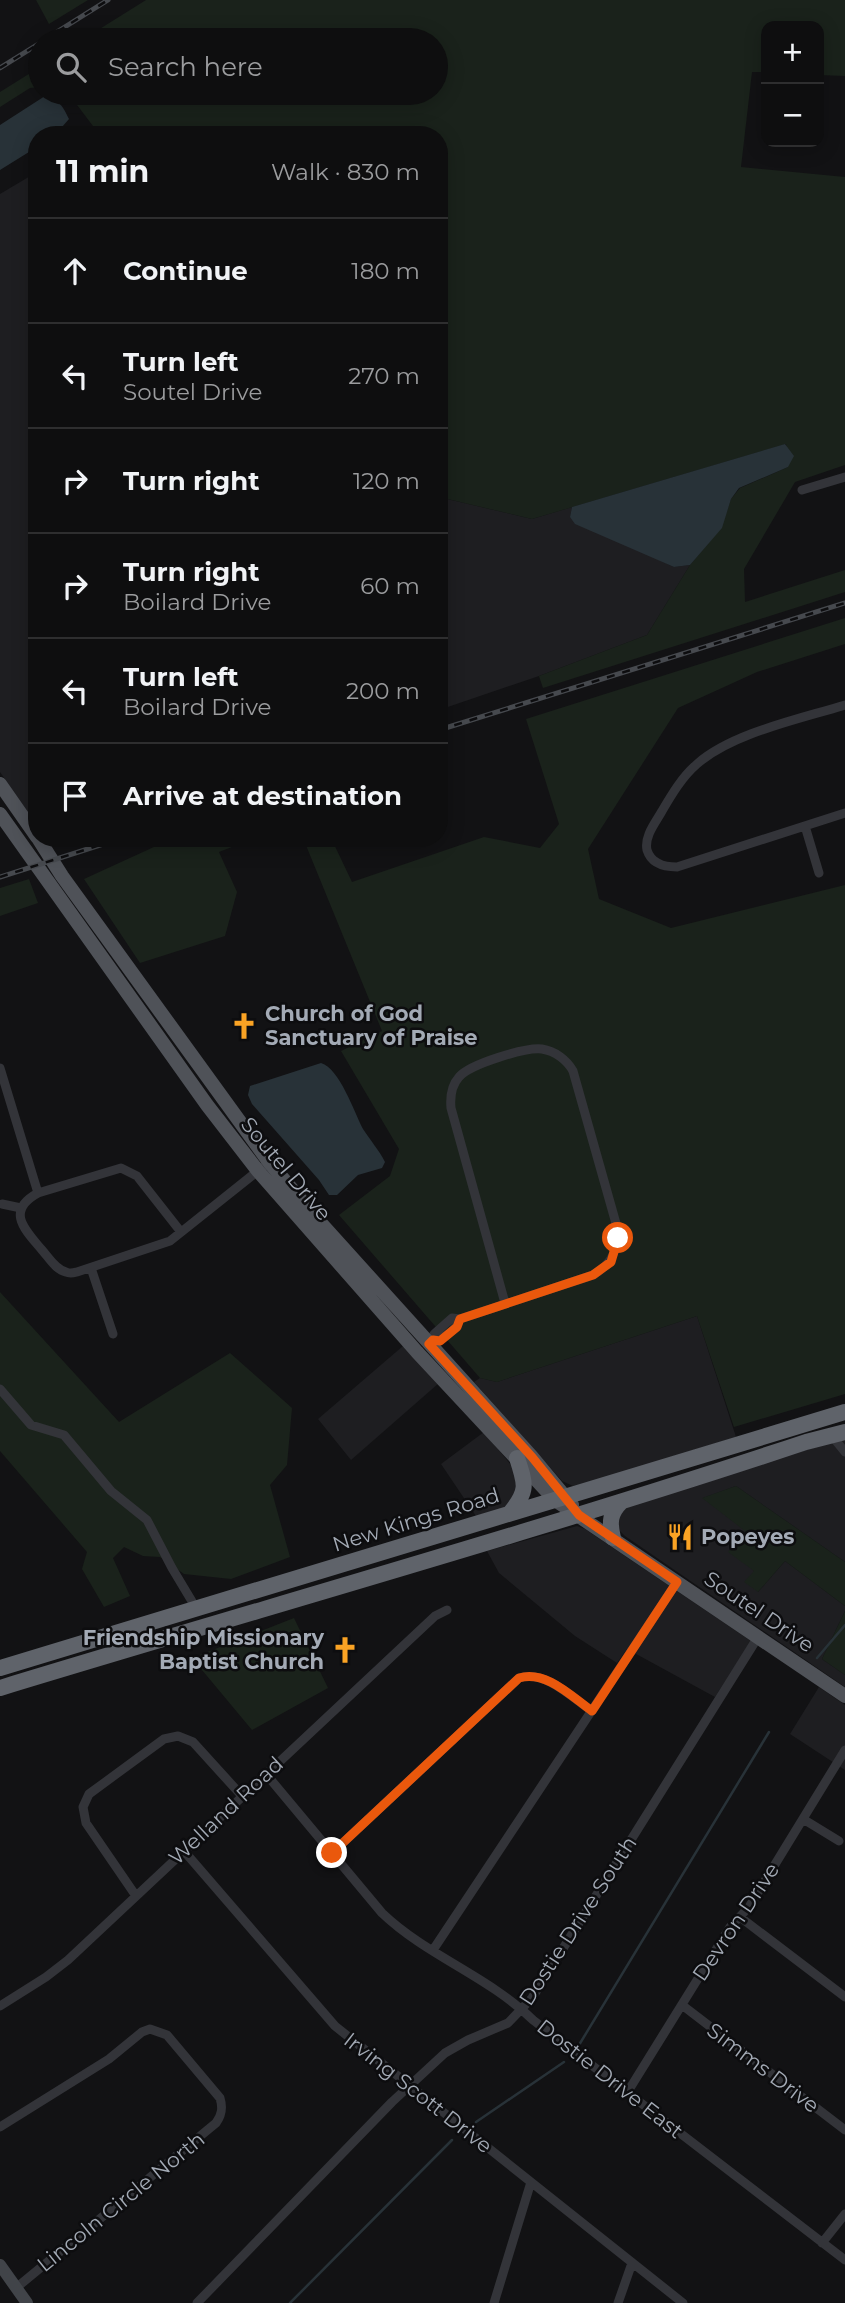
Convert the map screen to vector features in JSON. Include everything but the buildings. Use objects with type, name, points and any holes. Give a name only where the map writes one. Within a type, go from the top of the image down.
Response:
[{"type":"highway","name":"New Kings Road","points":[[0,1668],[845,1412]]},
{"type":"highway","name":"New Kings Road","points":[[0,1688],[579,1515],[838,1434]]},
{"type":"highway","points":[[509,1513],[524,1493],[525,1483],[517,1458]]},
{"type":"highway","points":[[613,1538],[611,1516],[621,1502]]},
{"type":"main road","name":"Soutel Drive","points":[[0,784],[28,824]]},
{"type":"main road","name":"Soutel Drive","points":[[0,814],[200,1094],[560,1498]]},
{"type":"main road","name":"Soutel Drive","points":[[43,847],[264,1167]]},
{"type":"main road","name":"Soutel Drive","points":[[426,1345],[517,1458],[579,1515],[845,1696]]},
{"type":"street","points":[[802,490],[845,477]]},
{"type":"street","points":[[845,705],[736,740],[715,750],[698,763],[677,787],[649,836],[647,849],[655,862],[677,867],[845,813]]},
{"type":"street","points":[[805,826],[819,873]]},
{"type":"street","points":[[426,1345],[452,1318],[460,1319],[593,1275],[611,1262],[617,1248],[617,1227],[573,1071],[564,1060],[546,1050],[534,1049],[467,1069],[458,1078],[450,1097],[505,1303]]},
{"type":"street","points":[[0,1068],[38,1193]]},
{"type":"street","points":[[181,1232],[136,1176],[127,1169],[115,1168],[38,1193],[28,1198],[21,1208],[23,1228],[56,1266],[66,1273],[91,1268],[164,1244],[181,1232],[264,1167]]},
{"type":"street","points":[[2,1204],[21,1208]]},
{"type":"street","points":[[91,1268],[113,1334]]},
{"type":"street","points":[[0,1389],[32,1425],[64,1435],[111,1491],[147,1520],[196,1608]]},
{"type":"street","points":[[806,1424],[806,1442]]},
{"type":"street","points":[[838,1434],[845,1452]]},
{"type":"street","points":[[303,1576],[311,1594]]},
{"type":"street","points":[[433,1951],[677,1582]]},
{"type":"street","name":"Welland Road","points":[[1,2002],[57,1968],[435,1616],[447,1610]]},
{"type":"street","name":"Dostie Drive South","points":[[197,2303],[445,2053],[508,2023],[522,2010],[758,1637]]},
{"type":"street","points":[[332,1853],[519,1678],[529,1675],[540,1677],[592,1711]]},
{"type":"street","points":[[136,1896],[86,1823],[83,1807],[89,1794],[164,1739],[178,1736],[193,1742],[242,1796]]},
{"type":"street","name":"Devron Drive","points":[[627,2093],[730,1927],[749,1907],[845,1751]]},
{"type":"street","name":"Dostie Drive East","points":[[265,1774],[382,1913],[403,1933],[511,1999],[627,2093],[845,2260]]},
{"type":"street","points":[[803,1819],[839,1841]]},
{"type":"street","name":"Irving Scott Drive","points":[[184,1850],[324,2017],[683,2303]]},
{"type":"street","points":[[740,1917],[845,1997]]},
{"type":"street","name":"Simms Drive","points":[[682,2005],[845,2130]]},
{"type":"street","name":"Lincoln Circle North","points":[[0,2127],[109,2059],[142,2032],[157,2029],[167,2035],[220,2098],[222,2113],[216,2123],[16,2288]]},
{"type":"street","points":[[494,2303],[531,2182]]},
{"type":"street","points":[[822,2243],[845,2214]]},
{"type":"street","points":[[618,2303],[632,2263]]},
{"type":"street","points":[[0,2265],[27,2303]]},
{"type":"shaded area","points":[[36,0],[88,0],[49,24]]},
{"type":"shaded area","points":[[146,0],[845,0],[845,76],[824,75],[824,21],[761,21],[761,72],[752,72],[741,167],[845,177],[845,465],[795,482],[744,569],[745,602],[845,570],[845,592],[543,688],[539,676],[647,635],[690,565],[721,528],[731,499],[740,488],[788,467],[786,444],[532,519],[448,499],[448,126],[93,126],[77,105],[448,105],[448,28],[101,28]]},
{"type":"shaded area","points":[[28,74],[28,89],[0,107],[0,92]]},
{"type":"shaded area","points":[[31,105],[61,105],[69,119],[63,126],[28,126],[28,153],[0,170],[0,125]]},
{"type":"shaded area","points":[[28,177],[28,812],[0,772],[0,194]]},
{"type":"shaded area","points":[[785,444],[794,456],[788,467],[739,488],[731,499],[722,528],[690,565],[674,567],[575,524],[570,517],[572,507]]},
{"type":"shaded area","points":[[448,499],[532,519],[572,507],[570,517],[674,567],[690,565],[647,635],[448,707]]},
{"type":"shaded area","points":[[845,618],[845,644],[757,672],[678,708],[588,849],[599,899],[671,928],[845,885],[845,1394],[734,1427],[697,1316],[497,1382],[480,1378],[339,1215],[390,1176],[399,1149],[341,1051],[382,1031],[307,847],[335,847],[352,882],[484,837],[540,848],[559,824],[526,719]]},
{"type":"shaded area","points":[[154,847],[232,847],[219,852],[237,892],[225,936],[140,963],[84,879]]},
{"type":"shaded area","points":[[29,879],[38,903],[0,916],[0,888]]},
{"type":"shaded area","points":[[321,1063],[334,1073],[340,1082],[363,1129],[385,1162],[382,1168],[358,1175],[337,1195],[329,1195],[252,1104],[248,1095],[250,1086]]},
{"type":"shaded area","points":[[0,1292],[119,1422],[230,1353],[292,1408],[287,1465],[270,1485],[290,1557],[231,1579],[184,1574],[160,1557],[143,1556],[124,1547],[113,1558],[130,1596],[104,1607],[82,1569],[87,1552],[0,1451]]},
{"type":"shaded area","points":[[697,1316],[736,1437],[581,1485],[573,1486],[562,1481],[474,1382],[480,1378],[497,1382]]},
{"type":"shaded area","points":[[403,1346],[439,1383],[351,1460],[318,1419]]},
{"type":"shaded area","points":[[484,1432],[515,1470],[517,1498],[504,1508],[476,1516],[441,1464]]},
{"type":"shaded area","points":[[845,1438],[845,1562],[736,1486],[703,1498],[746,1531],[758,1592],[785,1561],[845,1606],[822,1659],[845,1675],[845,1687],[625,1536],[617,1528],[617,1509]]},
{"type":"shaded area","points":[[736,1486],[845,1562],[845,1606],[785,1561],[758,1592],[744,1582],[754,1571],[728,1552],[745,1531],[702,1498]]},
{"type":"shaded area","points":[[577,1526],[751,1641],[715,1697],[627,1649],[617,1663],[575,1636],[499,1573],[487,1551]]},
{"type":"shaded area","points":[[845,1611],[845,1675],[822,1659]]},
{"type":"shaded area","points":[[294,1618],[328,1688],[252,1730],[192,1658]]},
{"type":"shaded area","points":[[819,1687],[845,1705],[845,1770],[790,1734]]},
{"type":"waterway","points":[[817,1658],[845,1625]]},
{"type":"waterway","points":[[579,2045],[769,1732]]},
{"type":"waterway","points":[[476,2122],[564,2062]]},
{"type":"waterway","points":[[290,2303],[452,2140]]},
{"type":"railway","points":[[63,28],[108,0]]},
{"type":"railway","points":[[0,68],[28,50]]},
{"type":"railway","points":[[448,727],[845,603]]},
{"type":"railway","points":[[0,877],[94,847]]},
{"type":"place","name":"Church of God Sanctuary of Praise","points":[[244,1026]]},
{"type":"place","name":"Popeyes","points":[[680,1537]]},
{"type":"place","name":"Friendship Missionary Baptist Church","points":[[345,1650]]},
{"type":"route","points":[[332,1853],[519,1678],[529,1675],[540,1677],[592,1711],[677,1582],[579,1515],[532,1457],[429,1344],[433,1340],[440,1341],[457,1327],[460,1319],[593,1275],[611,1262],[618,1238]]}]
